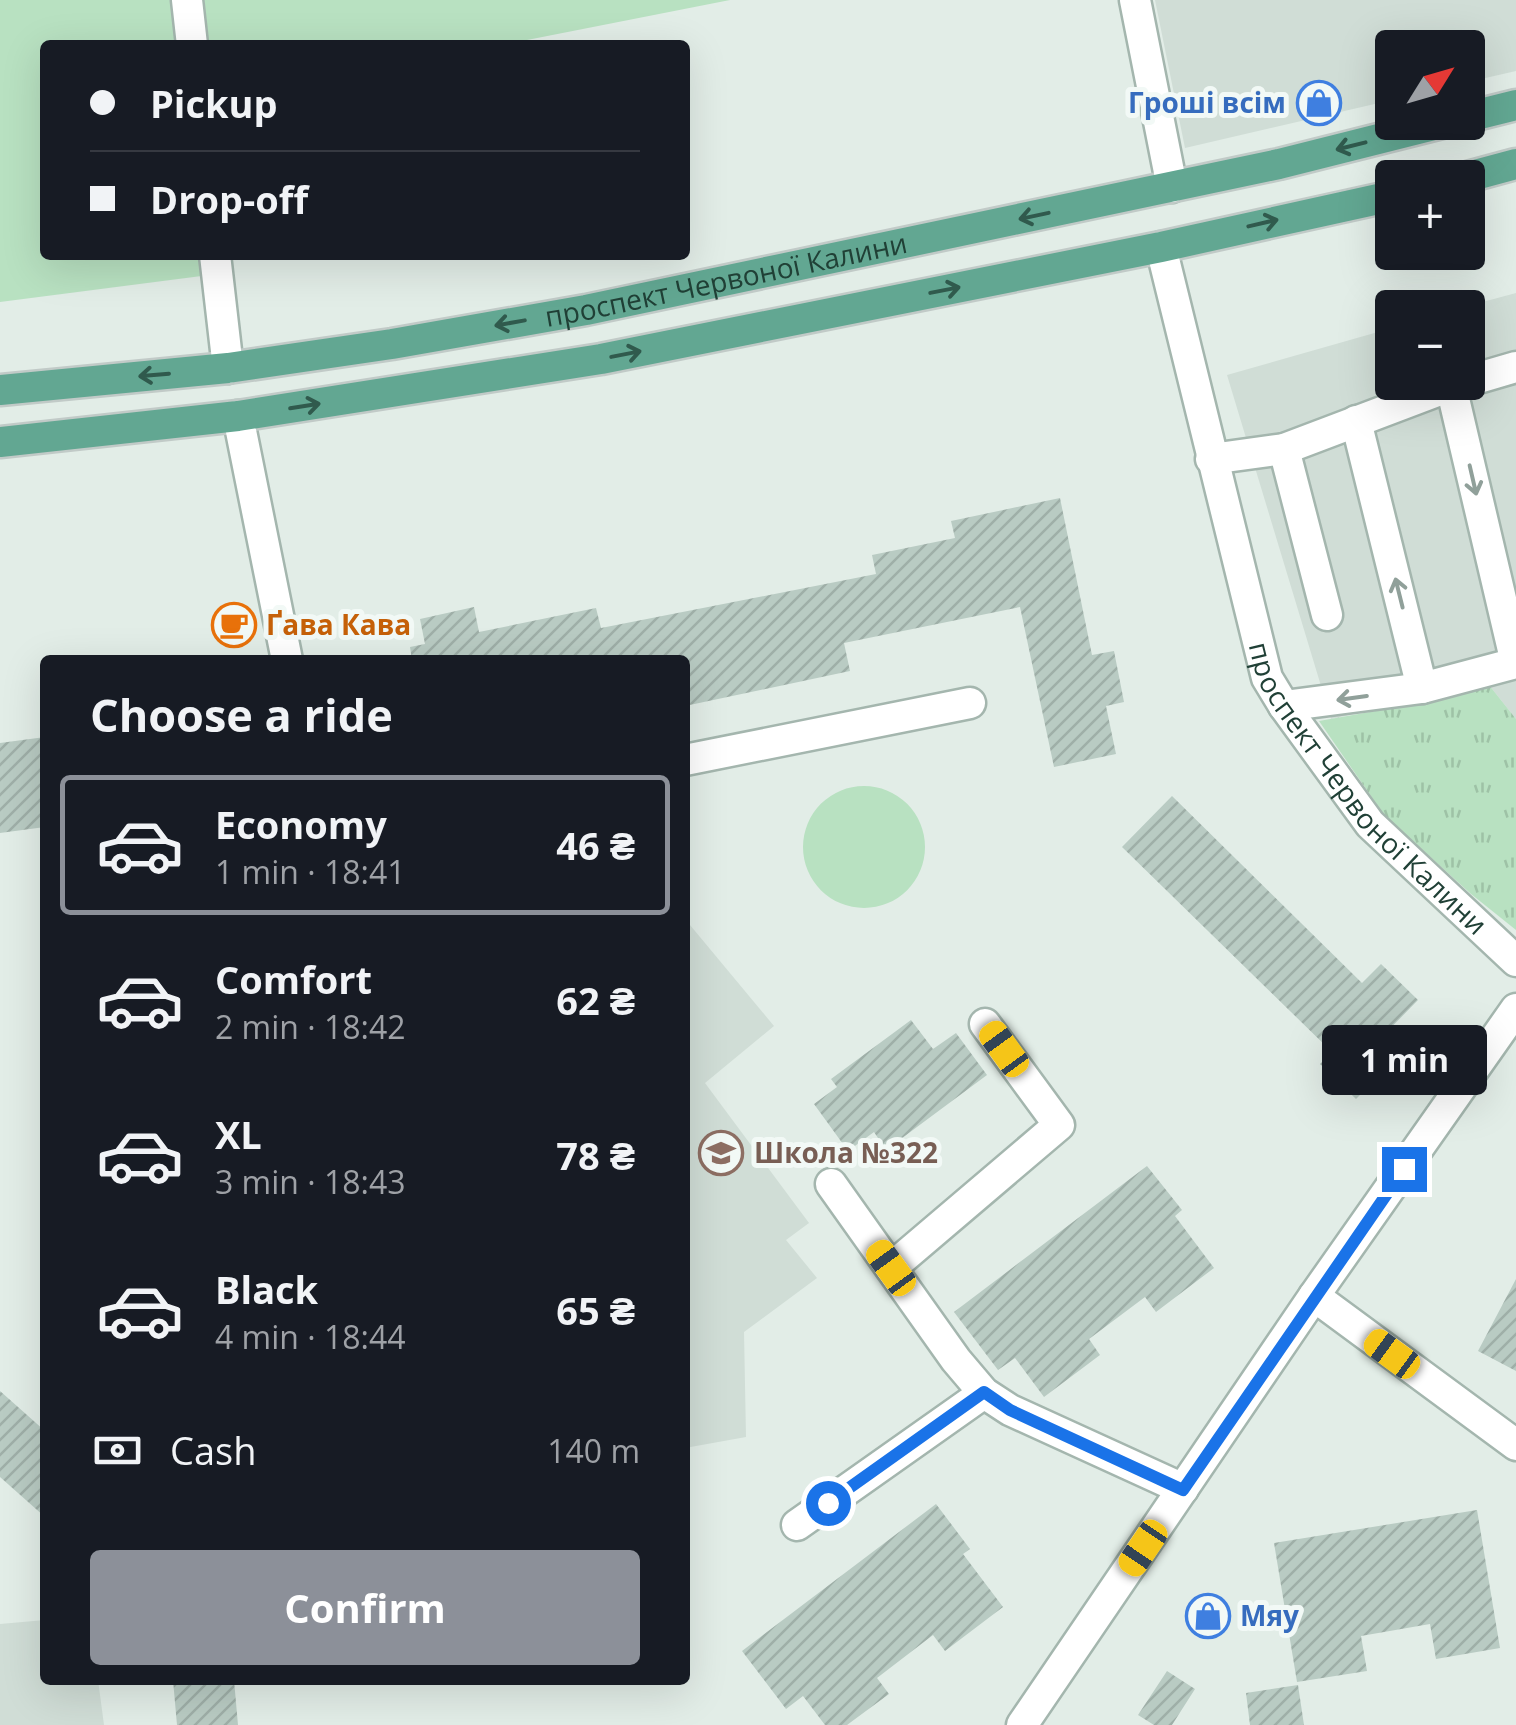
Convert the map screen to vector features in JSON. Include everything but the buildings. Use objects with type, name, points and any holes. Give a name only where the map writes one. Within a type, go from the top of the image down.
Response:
[{"type":"main road","points":[[1485,113],[1516,105]]},
{"type":"main road","name":"проспект Червоної Калини","points":[[0,390],[228,368],[586,310],[1172,187],[1375,139]]},
{"type":"main road","points":[[1485,172],[1516,164]]},
{"type":"main road","name":"проспект Червоної Калини","points":[[0,442],[238,416],[601,359],[1161,247],[1375,200]]},
{"type":"street","points":[[187,0],[191,40]]},
{"type":"street","points":[[1135,0],[1172,187]]},
{"type":"street","name":"проспект Червоної Калини","points":[[1161,247],[1267,678],[1370,824],[1516,961]]},
{"type":"street","points":[[216,260],[228,368]]},
{"type":"street","points":[[1485,376],[1516,367]]},
{"type":"street","points":[[1211,458],[1284,448],[1413,400]]},
{"type":"street","points":[[1284,706],[1422,688],[1516,663],[1463,400]]},
{"type":"street","points":[[238,416],[287,655]]},
{"type":"street","points":[[1356,421],[1422,688]]},
{"type":"street","points":[[1284,448],[1327,615]]},
{"type":"street","points":[[690,759],[970,703]]},
{"type":"street","points":[[1022,1725],[1314,1296],[1516,1010]]},
{"type":"street","points":[[891,1268],[1059,1124],[985,1024]]},
{"type":"street","points":[[831,1184],[984,1392],[1010,1410],[1183,1490]]},
{"type":"street","points":[[1314,1296],[1516,1444]]},
{"type":"street","points":[[797,1525],[984,1392]]},
{"type":"shaded area","points":[[1155,0],[1516,0],[1516,71],[1485,78],[1485,30],[1375,30],[1375,104],[1185,148]]},
{"type":"shaded area","points":[[1516,293],[1516,719],[1489,685],[1331,719],[1227,375],[1375,333],[1375,400],[1485,400],[1485,301]]},
{"type":"shaded area","name":"Школа №322","points":[[690,925],[774,1026],[705,1083],[809,1223],[786,1240],[817,1278],[744,1332],[746,1437],[690,1447]]},
{"type":"shaded area","points":[[40,1620],[40,1685],[99,1685],[104,1725],[0,1725],[0,1624]]},
{"type":"green space","points":[[0,0],[730,0],[527,40],[40,40],[40,260],[216,260],[217,274],[0,302]]},
{"type":"green space","points":[[1489,685],[1516,719],[1516,930],[1384,815],[1319,721],[1432,701]]},
{"type":"green space","points":[[864,786],[888,790],[907,804],[921,823],[925,847],[921,871],[907,890],[888,904],[864,908],[840,904],[821,890],[807,871],[803,847],[807,823],[821,804],[840,790]]},
{"type":"place","name":"Гроші всім","points":[[1319,103]]},
{"type":"place","name":"Ґава Кава","points":[[234,625]]},
{"type":"place","name":"Школа №322","points":[[721,1153]]},
{"type":"place","name":"Мяу","points":[[1208,1616]]},
{"type":"route","points":[[828,1503],[984,1392],[1010,1410],[1183,1490],[1404,1169]]}]
